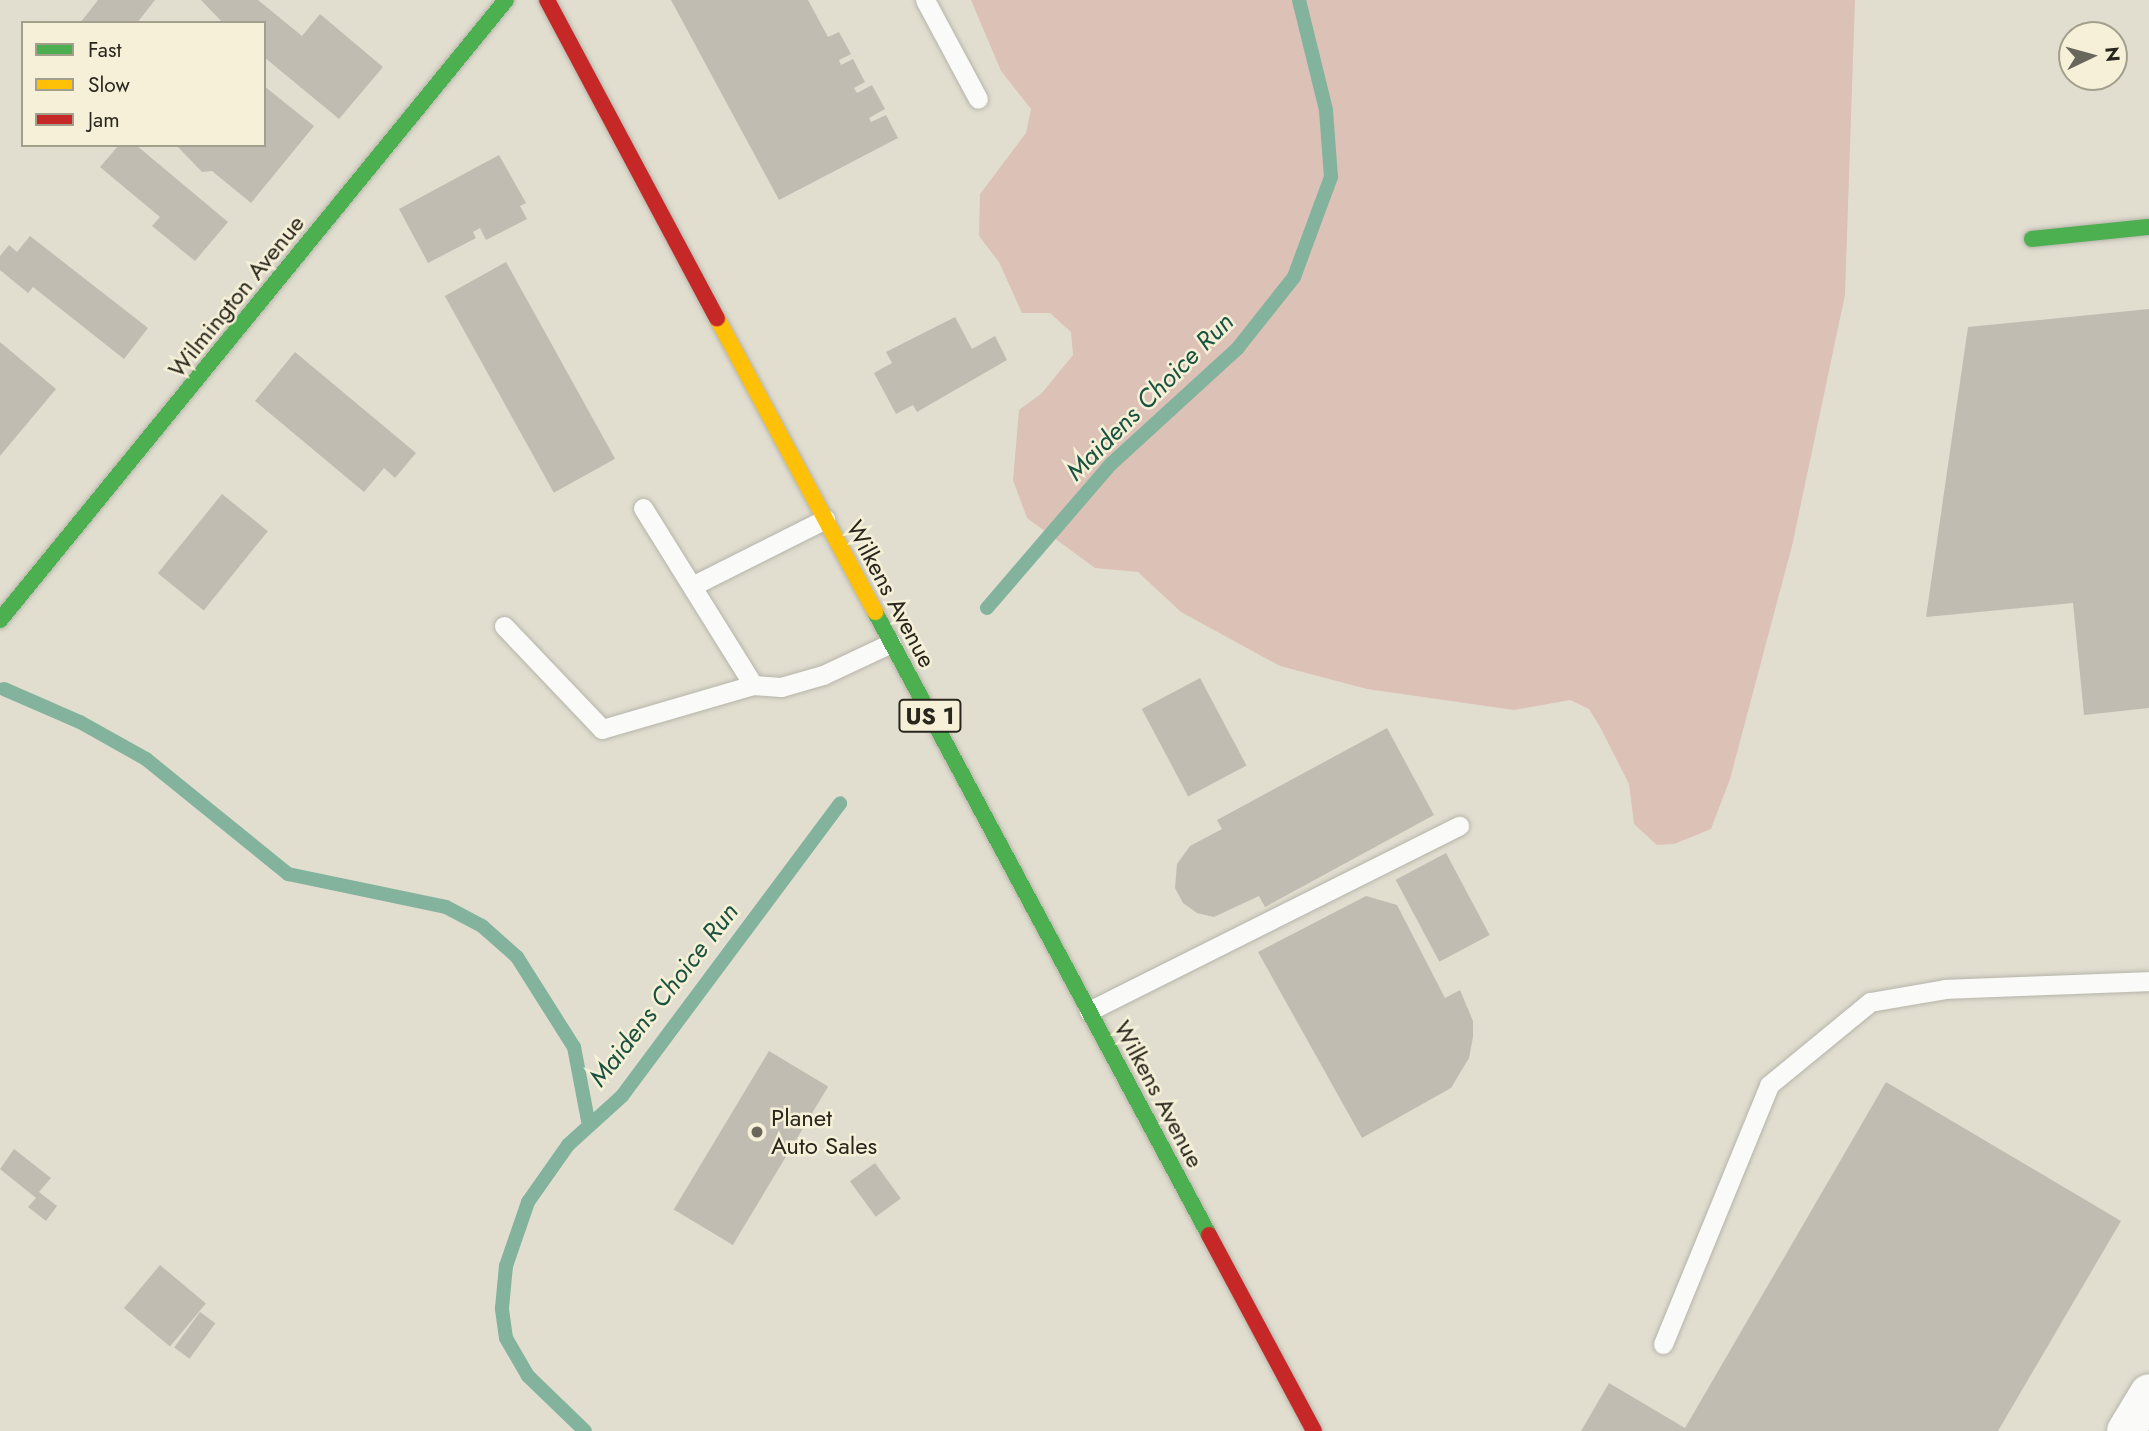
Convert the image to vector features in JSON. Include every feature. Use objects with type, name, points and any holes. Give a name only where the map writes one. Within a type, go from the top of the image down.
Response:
[{"type":"main road","name":"Wilmington Avenue","points":[[0,620],[506,0]]},
{"type":"main road","name":"Wilkens Avenue","points":[[547,0],[1314,1431]]},
{"type":"main road","points":[[2032,239],[2149,227]]},
{"type":"street","points":[[2126,1431],[2149,1394]]},
{"type":"lane","points":[[925,0],[978,100]]},
{"type":"lane","points":[[643,508],[694,585],[753,685]]},
{"type":"lane","points":[[694,585],[825,519]]},
{"type":"lane","points":[[504,626],[602,729],[753,685],[781,687],[823,675],[891,643]]},
{"type":"lane","points":[[1088,1011],[1459,826]]},
{"type":"lane","points":[[1663,1344],[1769,1085],[1870,1002],[1945,989],[2149,981]]},
{"type":"shaded area","points":[[971,0],[1855,0],[1845,295],[1792,546],[1730,779],[1711,829],[1674,844],[1657,845],[1634,824],[1629,784],[1600,727],[1589,709],[1570,700],[1514,710],[1367,689],[1280,666],[1181,612],[1138,572],[1095,568],[1027,518],[1013,480],[1019,410],[1042,393],[1073,355],[1071,332],[1050,313],[1022,313],[999,262],[979,236],[980,194],[1026,133],[1031,109],[1001,71]]},
{"type":"building","points":[[98,0],[155,0],[139,21],[82,21]]},
{"type":"building","points":[[201,0],[258,0],[302,36],[320,14],[383,67],[339,119],[266,59],[266,21],[221,21]]},
{"type":"building","points":[[671,0],[808,0],[828,37],[839,32],[851,54],[839,60],[841,65],[853,59],[865,82],[854,88],[857,93],[872,85],[885,109],[869,118],[871,122],[886,115],[898,138],[779,200]]},
{"type":"building","points":[[266,88],[314,126],[251,203],[212,171],[202,172],[178,147],[266,147]]},
{"type":"building","points":[[117,147],[138,147],[228,222],[195,261],[152,226],[160,217],[100,167]]},
{"type":"building","points":[[499,155],[526,203],[520,206],[527,219],[486,240],[480,228],[473,232],[476,238],[428,263],[399,209]]},
{"type":"building","points":[[30,236],[148,328],[124,359],[33,287],[28,293],[0,270],[0,256],[9,245],[17,252]]},
{"type":"building","points":[[506,262],[615,459],[554,493],[445,296]]},
{"type":"building","points":[[2149,309],[2149,708],[2084,715],[2073,603],[1926,617],[1968,327]]},
{"type":"building","points":[[955,317],[972,349],[995,336],[1007,360],[917,412],[913,405],[896,414],[874,373],[892,363],[886,352]]},
{"type":"building","points":[[0,342],[56,389],[0,456]]},
{"type":"building","points":[[295,352],[416,453],[395,478],[384,468],[364,492],[255,401]]},
{"type":"building","points":[[222,494],[268,531],[204,610],[158,573]]},
{"type":"building","points":[[1200,678],[1246,765],[1188,796],[1142,709]]},
{"type":"building","points":[[1387,728],[1434,815],[1265,907],[1259,896],[1214,917],[1197,913],[1183,903],[1175,888],[1177,864],[1190,846],[1222,829],[1217,820]]},
{"type":"building","points":[[1446,853],[1490,935],[1439,962],[1396,880]]},
{"type":"building","points":[[1366,896],[1397,905],[1445,998],[1460,990],[1473,1021],[1473,1037],[1469,1058],[1451,1088],[1362,1138],[1258,952]]},
{"type":"building","points":[[769,1051],[828,1087],[733,1245],[674,1210]]},
{"type":"building","points":[[1886,1082],[2121,1221],[1998,1431],[1581,1431],[1609,1383],[1685,1428]]},
{"type":"building","points":[[14,1149],[51,1178],[39,1192],[57,1206],[46,1221],[28,1207],[36,1198],[0,1169]]},
{"type":"building","points":[[875,1163],[901,1199],[876,1217],[850,1181]]},
{"type":"building","points":[[160,1265],[206,1304],[170,1346],[124,1308]]},
{"type":"building","points":[[200,1312],[215,1323],[190,1359],[174,1348]]},
{"type":"waterway","name":"Maidens Choice Run","points":[[987,608],[1111,464],[1237,349],[1294,277],[1331,177],[1326,110],[1299,0]]},
{"type":"waterway","points":[[4,689],[80,722],[146,759],[288,874],[446,907],[482,926],[517,957],[574,1047],[589,1126]]},
{"type":"waterway","name":"Maidens Choice Run","points":[[585,1431],[528,1376],[506,1338],[502,1308],[506,1266],[528,1202],[568,1145],[622,1096],[840,803]]},
{"type":"traffic: fast","points":[[0,620],[506,0]]},
{"type":"traffic: fast","points":[[2032,239],[2149,227]]},
{"type":"traffic: fast","points":[[875,612],[1209,1235]]},
{"type":"traffic: slow","points":[[717,318],[875,612]]},
{"type":"traffic: jam","points":[[547,0],[717,318]]},
{"type":"traffic: jam","points":[[1209,1235],[1314,1431]]},
{"type":"place","name":"Planet Auto Sales","points":[[757,1132]]}]
